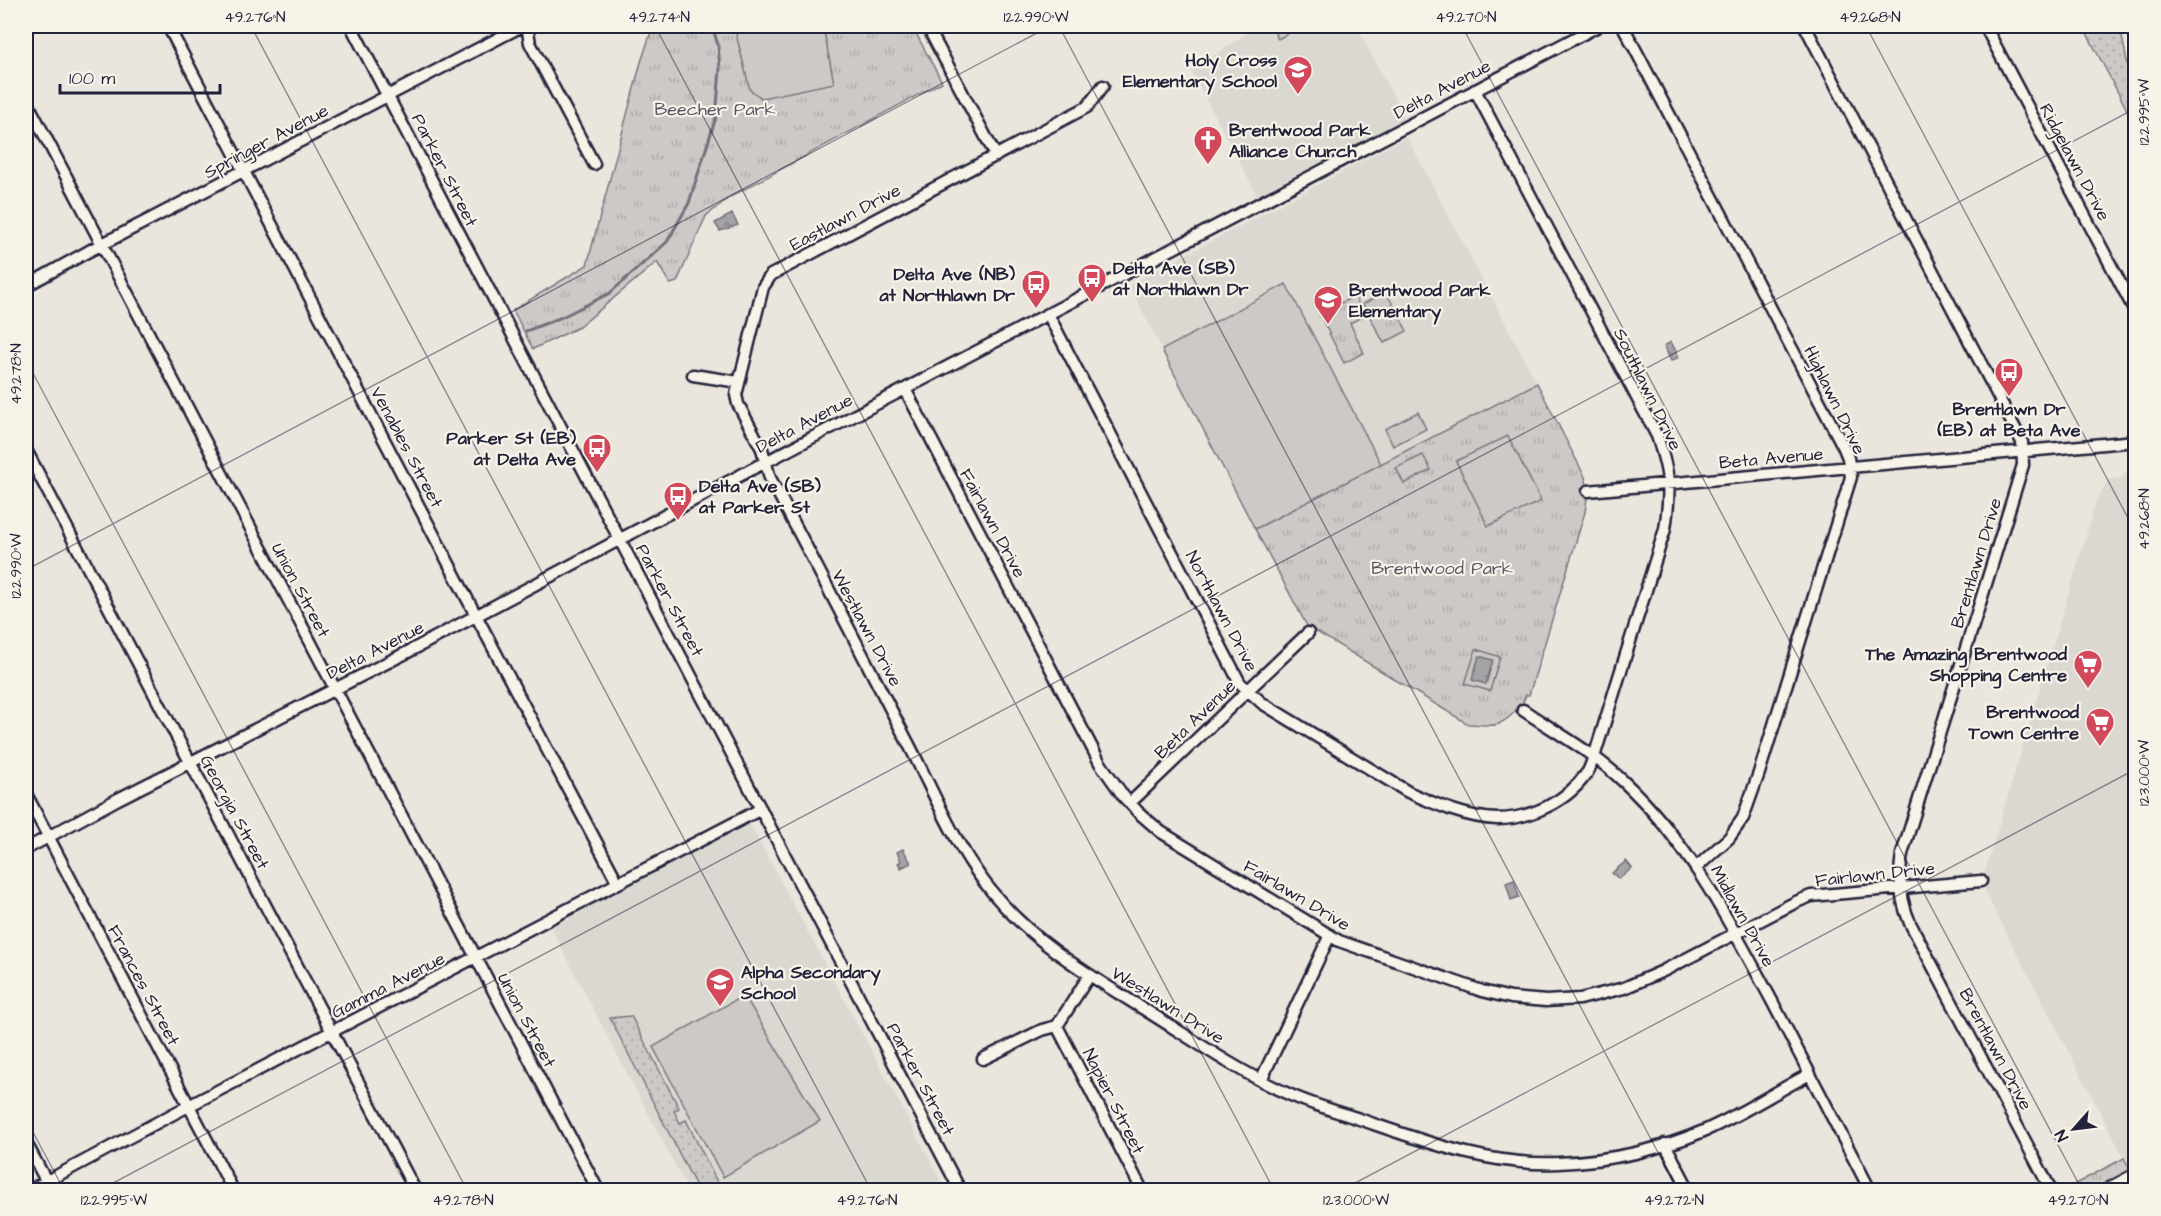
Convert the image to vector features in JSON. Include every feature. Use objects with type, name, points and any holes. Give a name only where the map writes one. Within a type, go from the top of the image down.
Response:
[{"type":"main road","points":[[2109,1191],[2136,1176]]},
{"type":"street","name":"Venables Street","points":[[168,26],[618,883]]},
{"type":"street","name":"Parker Street","points":[[351,26],[960,1191]]},
{"type":"street","name":"Springer Avenue","points":[[26,286],[522,26]]},
{"type":"street","points":[[527,26],[530,43],[594,164]]},
{"type":"street","points":[[927,26],[996,156]]},
{"type":"street","name":"Delta Avenue","points":[[26,849],[1598,26]]},
{"type":"street","name":"Highlawn Drive","points":[[1623,26],[1844,448],[1850,468],[1849,482],[1743,818],[1729,838],[1697,867]]},
{"type":"street","name":"Brentlawn Drive","points":[[1805,26],[2019,436],[2023,452],[2024,465],[1902,854],[1899,877],[1905,911],[1910,923],[2051,1191]]},
{"type":"street","name":"Ridgelawn Drive","points":[[1985,26],[2136,313]]},
{"type":"street","name":"Eastlawn Drive","points":[[765,462],[762,449],[737,401],[739,382],[764,287],[771,275],[1087,107],[1103,86]]},
{"type":"street","name":"Southlawn Drive","points":[[1475,90],[1657,436],[1667,466],[1670,497],[1665,529],[1593,757]]},
{"type":"street","name":"Union Street","points":[[26,100],[598,1191]]},
{"type":"street","name":"Northlawn Drive","points":[[1048,314],[1240,683],[1262,703],[1408,792],[1468,814],[1497,819],[1517,817],[1538,811],[1559,800],[1587,773],[1593,757]]},
{"type":"street","points":[[693,375],[739,382]]},
{"type":"street","name":"Fairlawn Drive","points":[[905,389],[1100,763],[1130,803],[1169,838],[1339,941],[1482,991],[1511,998],[1546,1001],[1580,999],[1624,988],[1663,971],[1811,896],[1981,881]]},
{"type":"street","name":"Beta Avenue","points":[[1588,491],[2136,441]]},
{"type":"street","name":"Georgia Street","points":[[26,450],[415,1191]]},
{"type":"street","name":"Westlawn Drive","points":[[765,462],[770,478],[971,862],[984,882],[1018,921],[1050,949],[1089,976],[1261,1080],[1287,1094],[1436,1145],[1497,1159],[1546,1163],[1576,1162],[1630,1153],[1665,1144],[1715,1126],[1810,1074]]},
{"type":"street","name":"Beta Avenue","points":[[1130,803],[1308,633]]},
{"type":"street","name":"Midlawn Drive","points":[[1523,710],[1593,757],[1625,782],[1665,826],[1697,867],[1735,933],[1870,1191]]},
{"type":"street","name":"Frances Street","points":[[26,794],[233,1191]]},
{"type":"street","name":"Gamma Avenue","points":[[30,1191],[49,1186],[189,1106],[761,809]]},
{"type":"street","points":[[1261,1080],[1330,936]]},
{"type":"street","points":[[983,1059],[1042,1030],[1057,1026],[1089,976]]},
{"type":"street","name":"Napier Street","points":[[1057,1026],[1142,1191]]},
{"type":"street","points":[[26,1143],[49,1186]]},
{"type":"street","points":[[1665,1144],[1689,1191]]},
{"type":"shaded area","name":"Holy Cross Elementary School","points":[[1255,26],[1364,26],[1358,29],[1405,118],[1257,195],[1191,71]]},
{"type":"shaded area","name":"Brentwood Park Elementary","points":[[1407,137],[1537,383],[1255,529],[1129,285]]},
{"type":"shaded area","name":"The Amazing Brentwood Shopping Centre","points":[[2135,467],[2136,1169],[2131,1171],[1986,894],[1983,878],[2097,499],[2108,480],[2122,478],[2124,473]]},
{"type":"shaded area","name":"Alpha Secondary School","points":[[748,820],[946,1190],[688,1190],[551,928]]},
{"type":"green space","name":"Beecher Park","points":[[653,26],[912,26],[942,82],[730,197],[706,216],[677,282],[670,284],[657,262],[579,327],[533,349],[513,310],[587,265],[641,62]]},
{"type":"green space","points":[[734,26],[823,26],[834,83],[762,98],[750,90]]},
{"type":"green space","points":[[1271,26],[1302,26],[1278,39]]},
{"type":"green space","points":[[2083,26],[2120,26],[2135,103],[2135,125]]},
{"type":"green space","points":[[1286,284],[1381,464],[1255,529],[1162,350]]},
{"type":"green space","points":[[1335,291],[1341,303],[1355,296],[1364,316],[1350,323],[1364,353],[1344,363],[1314,303]]},
{"type":"green space","points":[[1386,292],[1407,331],[1384,343],[1363,304]]},
{"type":"green space","name":"Brentwood Park","points":[[1537,383],[1585,477],[1588,491],[1585,512],[1529,695],[1526,695],[1515,712],[1499,724],[1468,724],[1307,626],[1255,529]]},
{"type":"green space","points":[[1418,412],[1426,429],[1393,446],[1385,429]]},
{"type":"green space","points":[[1508,436],[1541,501],[1488,526],[1456,461]]},
{"type":"green space","points":[[1423,455],[1431,470],[1404,484],[1396,468]]},
{"type":"green space","points":[[2135,477],[2135,510],[2128,481]]},
{"type":"green space","points":[[1476,649],[1500,657],[1490,691],[1465,684]]},
{"type":"green space","points":[[744,995],[820,1121],[723,1177],[653,1047]]},
{"type":"green space","points":[[631,1016],[679,1108],[674,1111],[680,1123],[686,1120],[721,1190],[698,1190],[610,1018]]},
{"type":"green space","points":[[2124,1158],[2131,1171],[2096,1190],[2064,1190]]},
{"type":"water","points":[[732,214],[738,225],[720,231],[715,223]]},
{"type":"water","points":[[1671,342],[1679,357],[1671,361],[1664,346]]},
{"type":"water","points":[[1479,656],[1493,660],[1486,684],[1472,680]]},
{"type":"water","points":[[903,849],[911,863],[901,868],[897,852]]},
{"type":"water","points":[[1626,861],[1632,868],[1619,879],[1612,873]]},
{"type":"water","points":[[1514,880],[1519,897],[1511,900],[1506,883]]},
{"type":"waterway","points":[[526,331],[562,317],[610,293],[667,242],[689,203],[716,117],[720,69],[718,45],[712,26]]},
{"type":"place","name":"Holy Cross Elementary School","points":[[1298,96]]},
{"type":"place","name":"Brentwood Park Alliance Church","points":[[1208,166]]},
{"type":"place","name":"Delta Ave (SB) at Northlawn Dr","points":[[1092,304]]},
{"type":"place","name":"Delta Ave (NB) at Northlawn Dr","points":[[1036,310]]},
{"type":"place","name":"Brentwood Park Elementary","points":[[1328,326]]},
{"type":"place","name":"Brentlawn Dr (EB) at Beta Ave","points":[[2009,398]]},
{"type":"place","name":"Parker St (EB) at Delta Ave","points":[[597,474]]},
{"type":"place","name":"Delta Ave (SB) at Parker St","points":[[678,522]]},
{"type":"place","name":"The Amazing Brentwood Shopping Centre","points":[[2088,690]]},
{"type":"place","name":"Brentwood Town Centre","points":[[2100,748]]},
{"type":"place","name":"Alpha Secondary School","points":[[720,1008]]}]
